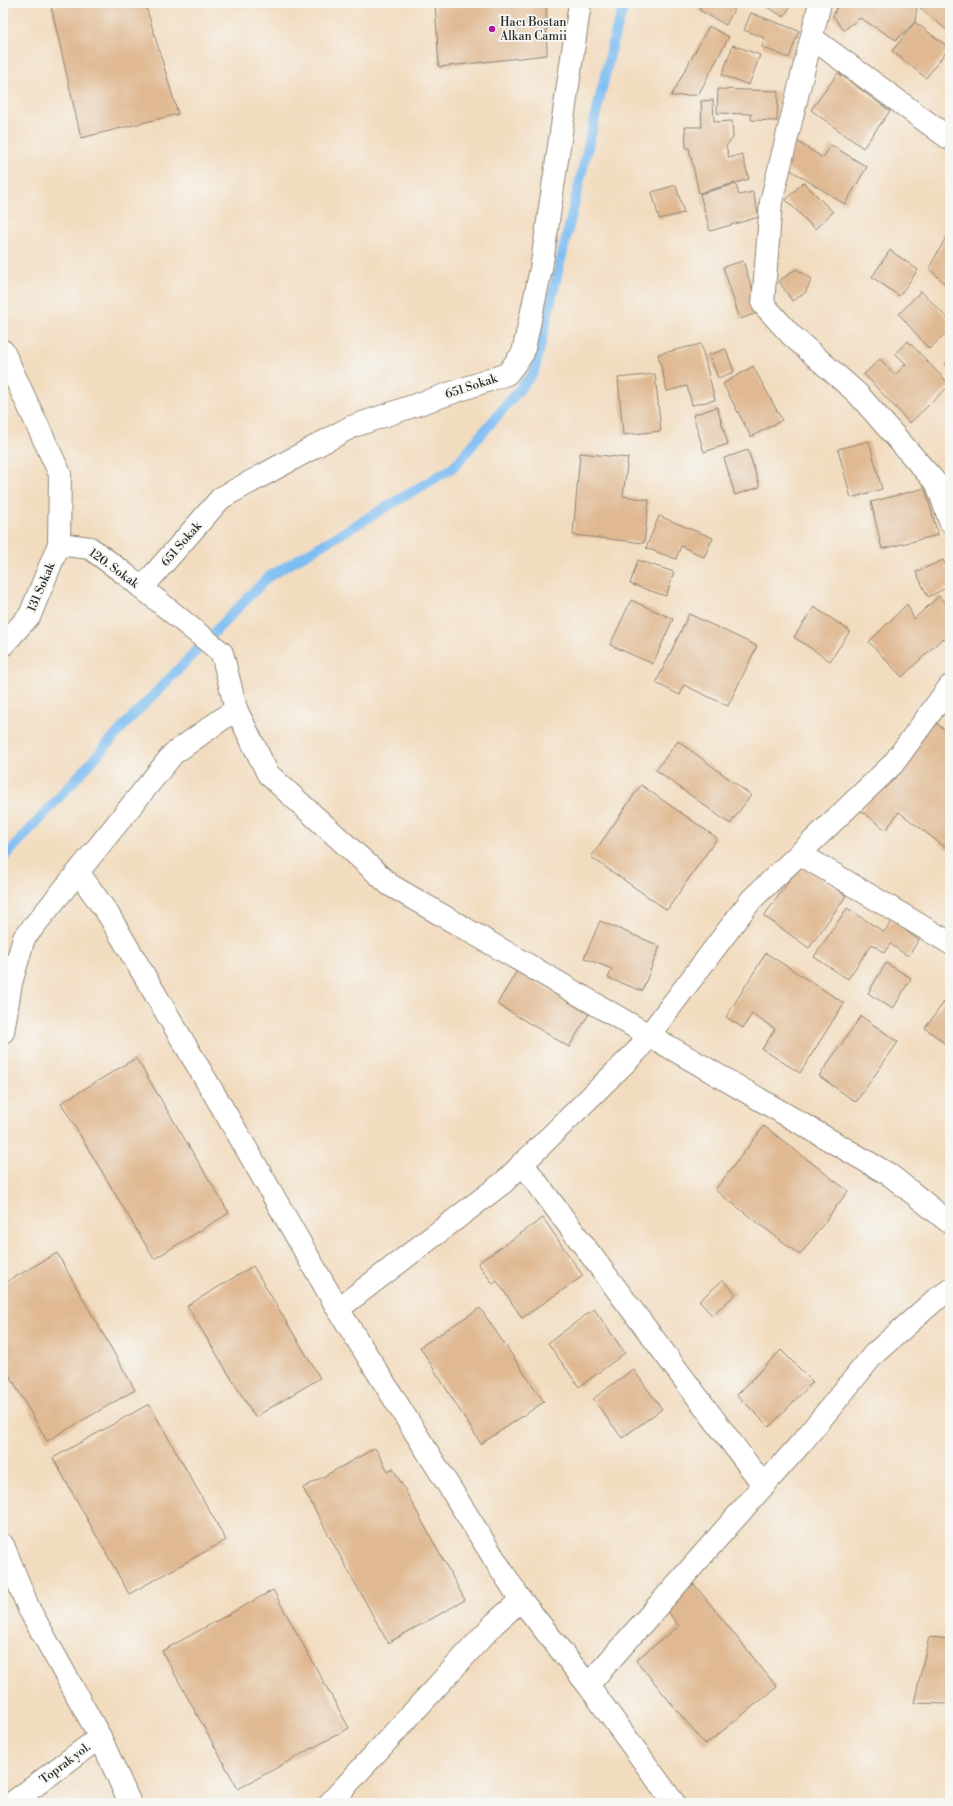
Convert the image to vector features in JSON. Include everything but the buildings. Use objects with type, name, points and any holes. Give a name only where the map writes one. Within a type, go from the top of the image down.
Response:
[{"type":"street","name":"651 Sokak","points":[[142,588],[221,498],[351,427],[507,374],[523,353],[541,269],[580,3]]},
{"type":"street","points":[[820,3],[771,202],[763,304],[791,335],[858,394],[937,484],[950,521]]},
{"type":"street","points":[[812,38],[950,139]]},
{"type":"street","points":[[3,351],[60,474],[59,544]]},
{"type":"street","name":"120. Sokak","points":[[59,544],[90,548],[222,652],[236,709],[268,774],[390,885],[890,1175],[950,1223]]},
{"type":"street","name":"131 Sokak","points":[[3,645],[30,614],[59,544]]},
{"type":"street","points":[[338,1309],[504,1182],[638,1050],[751,900],[893,764],[950,686]]},
{"type":"street","points":[[3,1032],[11,983],[24,938],[173,754],[236,709]]},
{"type":"street","points":[[800,854],[950,943]]},
{"type":"street","points":[[78,872],[108,914],[239,1136],[338,1309],[521,1600],[588,1685],[674,1803]]},
{"type":"street","points":[[522,1163],[764,1486]]},
{"type":"street","points":[[588,1685],[803,1442],[874,1354],[935,1300],[950,1290]]},
{"type":"street","points":[[3,1544],[29,1609],[100,1736],[130,1803]]},
{"type":"street","points":[[330,1803],[494,1624],[521,1600]]},
{"type":"street","name":"Toprak yol.","points":[[12,1803],[100,1736]]},
{"type":"waterway","points":[[3,859],[132,717],[268,577],[454,467],[534,372],[615,34],[625,3]]},
{"type":"place","name":"Hacı Bostan Alkan Camii","points":[[492,29]]}]
